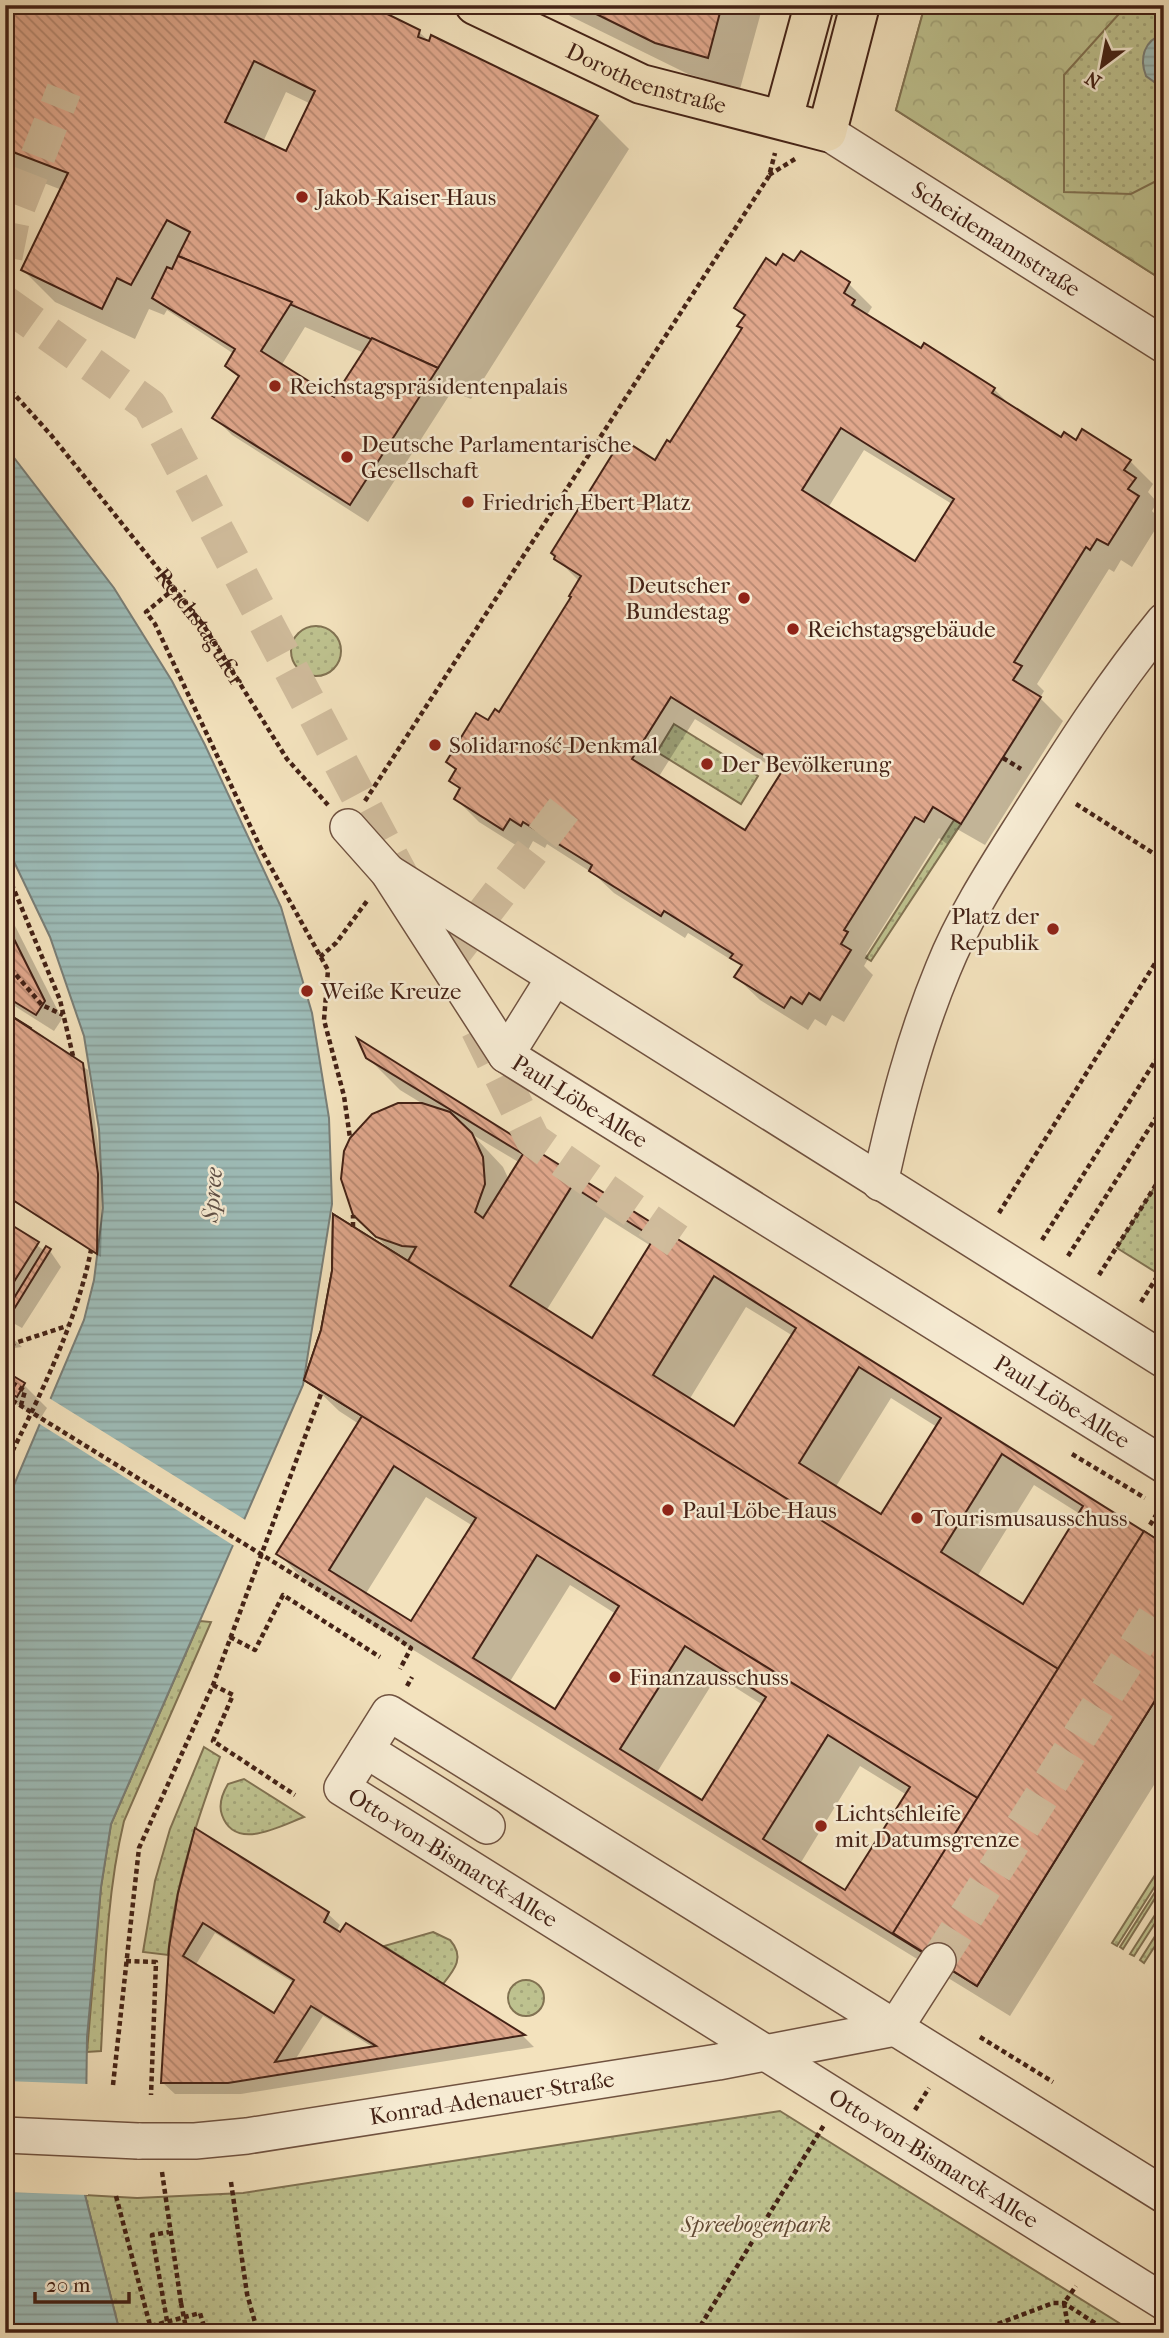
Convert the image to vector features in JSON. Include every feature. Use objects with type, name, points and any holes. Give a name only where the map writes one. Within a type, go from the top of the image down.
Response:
[{"type":"main road","name":"Dorotheenstraße","points":[[475,5],[641,84],[706,103],[783,119],[827,132]]},
{"type":"main road","points":[[783,119],[814,5]]},
{"type":"main road","points":[[827,132],[860,5]]},
{"type":"street","name":"Scheidemannstraße","points":[[827,132],[1164,345]]},
{"type":"street","points":[[880,1182],[899,1096],[924,1018],[944,967],[970,914],[1081,732],[1128,664],[1164,621]]},
{"type":"street","points":[[348,827],[388,872],[506,1055]]},
{"type":"street","points":[[388,872],[1164,1360]]},
{"type":"street","name":"Paul-Löbe-Allee","points":[[554,978],[506,1055],[1164,1465]]},
{"type":"street","name":"Otto-von-Bismarck-Allee","points":[[1164,2195],[389,1713],[342,1788],[1164,2302]]},
{"type":"street","points":[[366,1750],[488,1826]]},
{"type":"street","points":[[895,2028],[938,1961]]},
{"type":"street","name":"Konrad-Adenauer-Straße","points":[[5,2135],[138,2141],[195,2141],[247,2136],[767,2052],[895,2028]]},
{"type":"path","points":[[348,827],[769,176]]},
{"type":"path","name":"Reichstagufer","points":[[5,384],[51,435],[175,588],[204,626],[287,759],[348,827]]},
{"type":"path","points":[[175,588],[146,612],[155,624],[263,853],[328,971],[324,1020],[344,1096],[350,1138]]},
{"type":"path","points":[[1003,758],[1026,773]]},
{"type":"path","points":[[1068,799],[1164,860]]},
{"type":"path","points":[[5,868],[25,910],[64,1016],[73,1056]]},
{"type":"path","points":[[320,957],[336,943],[360,911]]},
{"type":"path","points":[[999,1213],[1164,949]]},
{"type":"path","points":[[5,962],[42,1005],[64,1016]]},
{"type":"path","points":[[1042,1240],[1164,1047]]},
{"type":"path","points":[[1068,1256],[1164,1105]]},
{"type":"path","points":[[1099,1275],[1164,1172]]},
{"type":"path","points":[[353,1216],[353,1227]]},
{"type":"path","points":[[5,1466],[67,1326],[86,1277],[92,1250]]},
{"type":"path","points":[[1141,1302],[1164,1266]]},
{"type":"path","points":[[5,1351],[9,1345],[67,1326]]},
{"type":"path","points":[[5,1378],[25,1391],[20,1405]]},
{"type":"path","points":[[113,2085],[139,1848],[213,1685],[322,1391]]},
{"type":"path","points":[[5,1396],[411,1648],[400,1669]]},
{"type":"path","points":[[1072,1454],[1145,1498]]},
{"type":"path","points":[[1150,1525],[1164,1502]]},
{"type":"path","points":[[230,1637],[255,1650],[283,1595],[380,1657]]},
{"type":"path","points":[[213,1685],[233,1695],[213,1741],[295,1796]]},
{"type":"path","points":[[126,1961],[156,1962],[151,2095]]},
{"type":"path","points":[[980,2037],[1053,2082]]},
{"type":"path","points":[[913,2113],[931,2083]]},
{"type":"path","points":[[696,2333],[840,2099]]},
{"type":"path","points":[[231,2182],[247,2294],[258,2333]]},
{"type":"path","points":[[163,2185],[187,2333]]},
{"type":"path","points":[[116,2196],[152,2333]]},
{"type":"path","points":[[167,2321],[152,2235],[169,2232]]},
{"type":"path","points":[[974,2333],[1053,2303],[1065,2303],[1110,2333]]},
{"type":"path","points":[[1065,2303],[1069,2333]]},
{"type":"path","points":[[150,2326],[200,2313],[206,2333]]},
{"type":"green space","points":[[925,5],[1164,5],[1164,281],[896,110]]},
{"type":"green space","points":[[925,5],[1127,5],[1064,75],[1064,192],[1131,194],[1164,177],[1164,281],[896,110]]},
{"type":"green space","points":[[316,626],[334,633],[341,651],[334,669],[316,676],[298,669],[291,651],[298,633]]},
{"type":"green space","points":[[674,724],[758,776],[741,804],[657,752]]},
{"type":"green space","points":[[954,820],[961,824],[871,961],[866,958]]},
{"type":"green space","points":[[1164,1172],[1164,1262],[1157,1273],[1117,1248]]},
{"type":"green space","points":[[200,1621],[211,1622],[124,1821],[110,1906],[101,2051],[87,2052],[101,1887],[111,1824]]},
{"type":"green space","points":[[204,1747],[220,1757],[181,1879],[168,1955],[143,1952],[155,1881],[170,1829]]},
{"type":"green space","points":[[244,1779],[304,1817],[259,1833],[237,1832],[228,1826],[222,1815],[222,1795],[228,1784]]},
{"type":"green space","points":[[1164,1861],[1164,1872],[1117,1946],[1112,1943]]},
{"type":"green space","points":[[1164,1878],[1164,1884],[1123,1949],[1120,1947]]},
{"type":"green space","points":[[1164,1901],[1164,1909],[1134,1956],[1130,1954]]},
{"type":"green space","points":[[1164,1922],[1164,1932],[1144,1963],[1140,1960]]},
{"type":"green space","points":[[433,1932],[450,1940],[458,1957],[443,1984],[384,1946]]},
{"type":"green space","points":[[526,1980],[539,1985],[544,1998],[539,2011],[526,2016],[513,2011],[508,1998],[513,1985]]},
{"type":"green space","name":"Spreebogenpark","points":[[780,2111],[1135,2333],[120,2333],[85,2195],[137,2198],[243,2193]]},
{"type":"water","points":[[1164,34],[1164,89],[1146,76],[1143,56],[1148,45]]},
{"type":"water","name":"Spree","points":[[5,446],[114,588],[172,681],[205,745],[281,907],[312,1013],[329,1118],[332,1204],[303,1385],[111,1824],[101,1887],[87,2037],[85,2195],[120,2333],[5,2333],[5,1506],[84,1320],[94,1280],[103,1208],[99,1129],[84,1036],[50,937],[5,843]]},
{"type":"pier","points":[[49,1398],[247,1521],[236,1547],[38,1423]]},
{"type":"pier","points":[[5,2081],[88,2084],[88,2195],[5,2192]]},
{"type":"building","name":"Jakob-Kaiser-Haus","points":[[5,5],[369,5],[420,30],[418,37],[429,41],[431,35],[598,116],[438,368],[178,256],[190,232],[167,220],[131,285],[117,278],[102,309],[21,270],[68,173],[5,149]],"holes":[[[254,61],[315,91],[286,151],[225,122]]]},
{"type":"building","points":[[578,5],[722,5],[708,58],[655,43]]},
{"type":"building","name":"Reichstagsgebäude","points":[[801,251],[850,282],[844,293],[855,300],[852,305],[921,348],[924,343],[995,388],[992,393],[1061,437],[1064,432],[1076,440],[1082,429],[1131,460],[1124,470],[1136,478],[1128,489],[1139,496],[1108,545],[1097,539],[1090,550],[1086,547],[1014,662],[1022,666],[1013,680],[1041,697],[961,824],[933,807],[924,822],[915,817],[844,930],[848,932],[841,944],[851,950],[820,1000],[809,993],[802,1004],[791,997],[784,1008],[734,977],[742,965],[730,958],[733,954],[664,911],[661,916],[589,871],[592,865],[523,822],[521,826],[510,819],[503,830],[454,799],[460,788],[449,781],[456,769],[446,762],[476,713],[488,720],[495,709],[499,712],[571,597],[569,596],[581,576],[554,559],[555,556],[551,553],[620,442],[625,446],[627,442],[655,460],[667,440],[670,442],[742,328],[737,326],[745,315],[734,308],[766,258],[776,265],[783,254],[794,261]],"holes":[[[841,428],[954,499],[915,561],[802,490]],[[671,697],[784,768],[745,830],[632,759]]]},
{"type":"building","name":"Reichstagspräsidentenpalais","points":[[178,256],[292,302],[261,351],[334,397],[372,338],[438,368],[350,505],[212,418],[239,376],[225,366],[235,349],[152,298],[167,267],[172,269]]},
{"type":"building","points":[[5,921],[45,1001],[36,1015],[5,996]]},
{"type":"building","points":[[5,1012],[31,1028],[5,1069]]},
{"type":"building","points":[[5,1012],[83,1063],[98,1174],[97,1254],[5,1195]]},
{"type":"building","name":"Paul-Löbe-Haus","points":[[357,1038],[1164,1544],[1164,1686],[977,1986],[276,1554],[362,1416],[304,1380],[321,1330],[332,1271],[333,1214],[408,1261],[416,1247],[402,1246],[376,1237],[353,1215],[341,1179],[344,1151],[350,1138],[372,1114],[398,1103],[422,1103],[450,1112],[472,1133],[483,1157],[485,1184],[475,1212],[483,1218],[523,1154],[366,1058]],"holes":[[[572,1186],[654,1238],[592,1338],[510,1286]],[[714,1276],[796,1328],[734,1426],[653,1375]],[[859,1367],[941,1418],[881,1514],[799,1463]],[[1002,1454],[1083,1506],[1023,1604],[941,1552]],[[394,1466],[476,1518],[411,1621],[329,1570]],[[537,1555],[619,1606],[555,1709],[473,1658]],[[685,1646],[766,1697],[702,1800],[620,1749]],[[828,1735],[910,1787],[845,1890],[763,1839]]]},
{"type":"building","points":[[333,1214],[1130,1714],[1050,1843],[304,1380],[321,1330],[332,1271]]},
{"type":"building","points":[[5,1221],[39,1242],[5,1296]]},
{"type":"building","points":[[46,1246],[51,1249],[11,1314],[6,1311]]},
{"type":"building","points":[[5,1371],[25,1383],[17,1397],[5,1390]]},
{"type":"building","points":[[1144,1531],[1164,1544],[1164,1686],[977,1986],[893,1933]]},
{"type":"building","points":[[195,1828],[329,1912],[324,1922],[340,1932],[346,1923],[525,2035],[228,2083],[161,2083],[169,1947],[178,1893]],"holes":[[[203,1923],[294,1980],[274,2013],[183,1956]],[[311,2006],[376,2046],[275,2062]]]},
{"type":"tunnel","points":[[5,257],[12,222],[64,90]]},
{"type":"tunnel","points":[[5,303],[150,406],[406,885]]},
{"type":"tunnel","points":[[446,963],[564,809]]},
{"type":"tunnel","points":[[478,1029],[533,1140],[686,1247]]},
{"type":"tunnel","points":[[938,1961],[1164,1602]]},
{"type":"place","name":"Jakob-Kaiser-Haus","points":[[302,197]]},
{"type":"place","name":"Reichstagspräsidentenpalais","points":[[275,386]]},
{"type":"place","name":"Deutsche Parlamentarische Gesellschaft","points":[[347,457]]},
{"type":"place","name":"Friedrich-Ebert-Platz","points":[[468,502]]},
{"type":"place","name":"Deutscher Bundestag","points":[[744,598]]},
{"type":"place","name":"Reichstagsgebäude","points":[[793,629]]},
{"type":"place","name":"Solidarność-Denkmal","points":[[435,745]]},
{"type":"place","name":"Der Bevölkerung","points":[[707,764]]},
{"type":"place","name":"Platz der Republik","points":[[1053,929]]},
{"type":"place","name":"Weiße Kreuze","points":[[307,991]]},
{"type":"place","name":"Paul-Löbe-Haus","points":[[668,1510]]},
{"type":"place","name":"Tourismusausschuss","points":[[917,1518]]},
{"type":"place","name":"Finanzausschuss","points":[[615,1677]]},
{"type":"place","name":"Lichtschleife mit Datumsgrenze","points":[[821,1826]]}]
